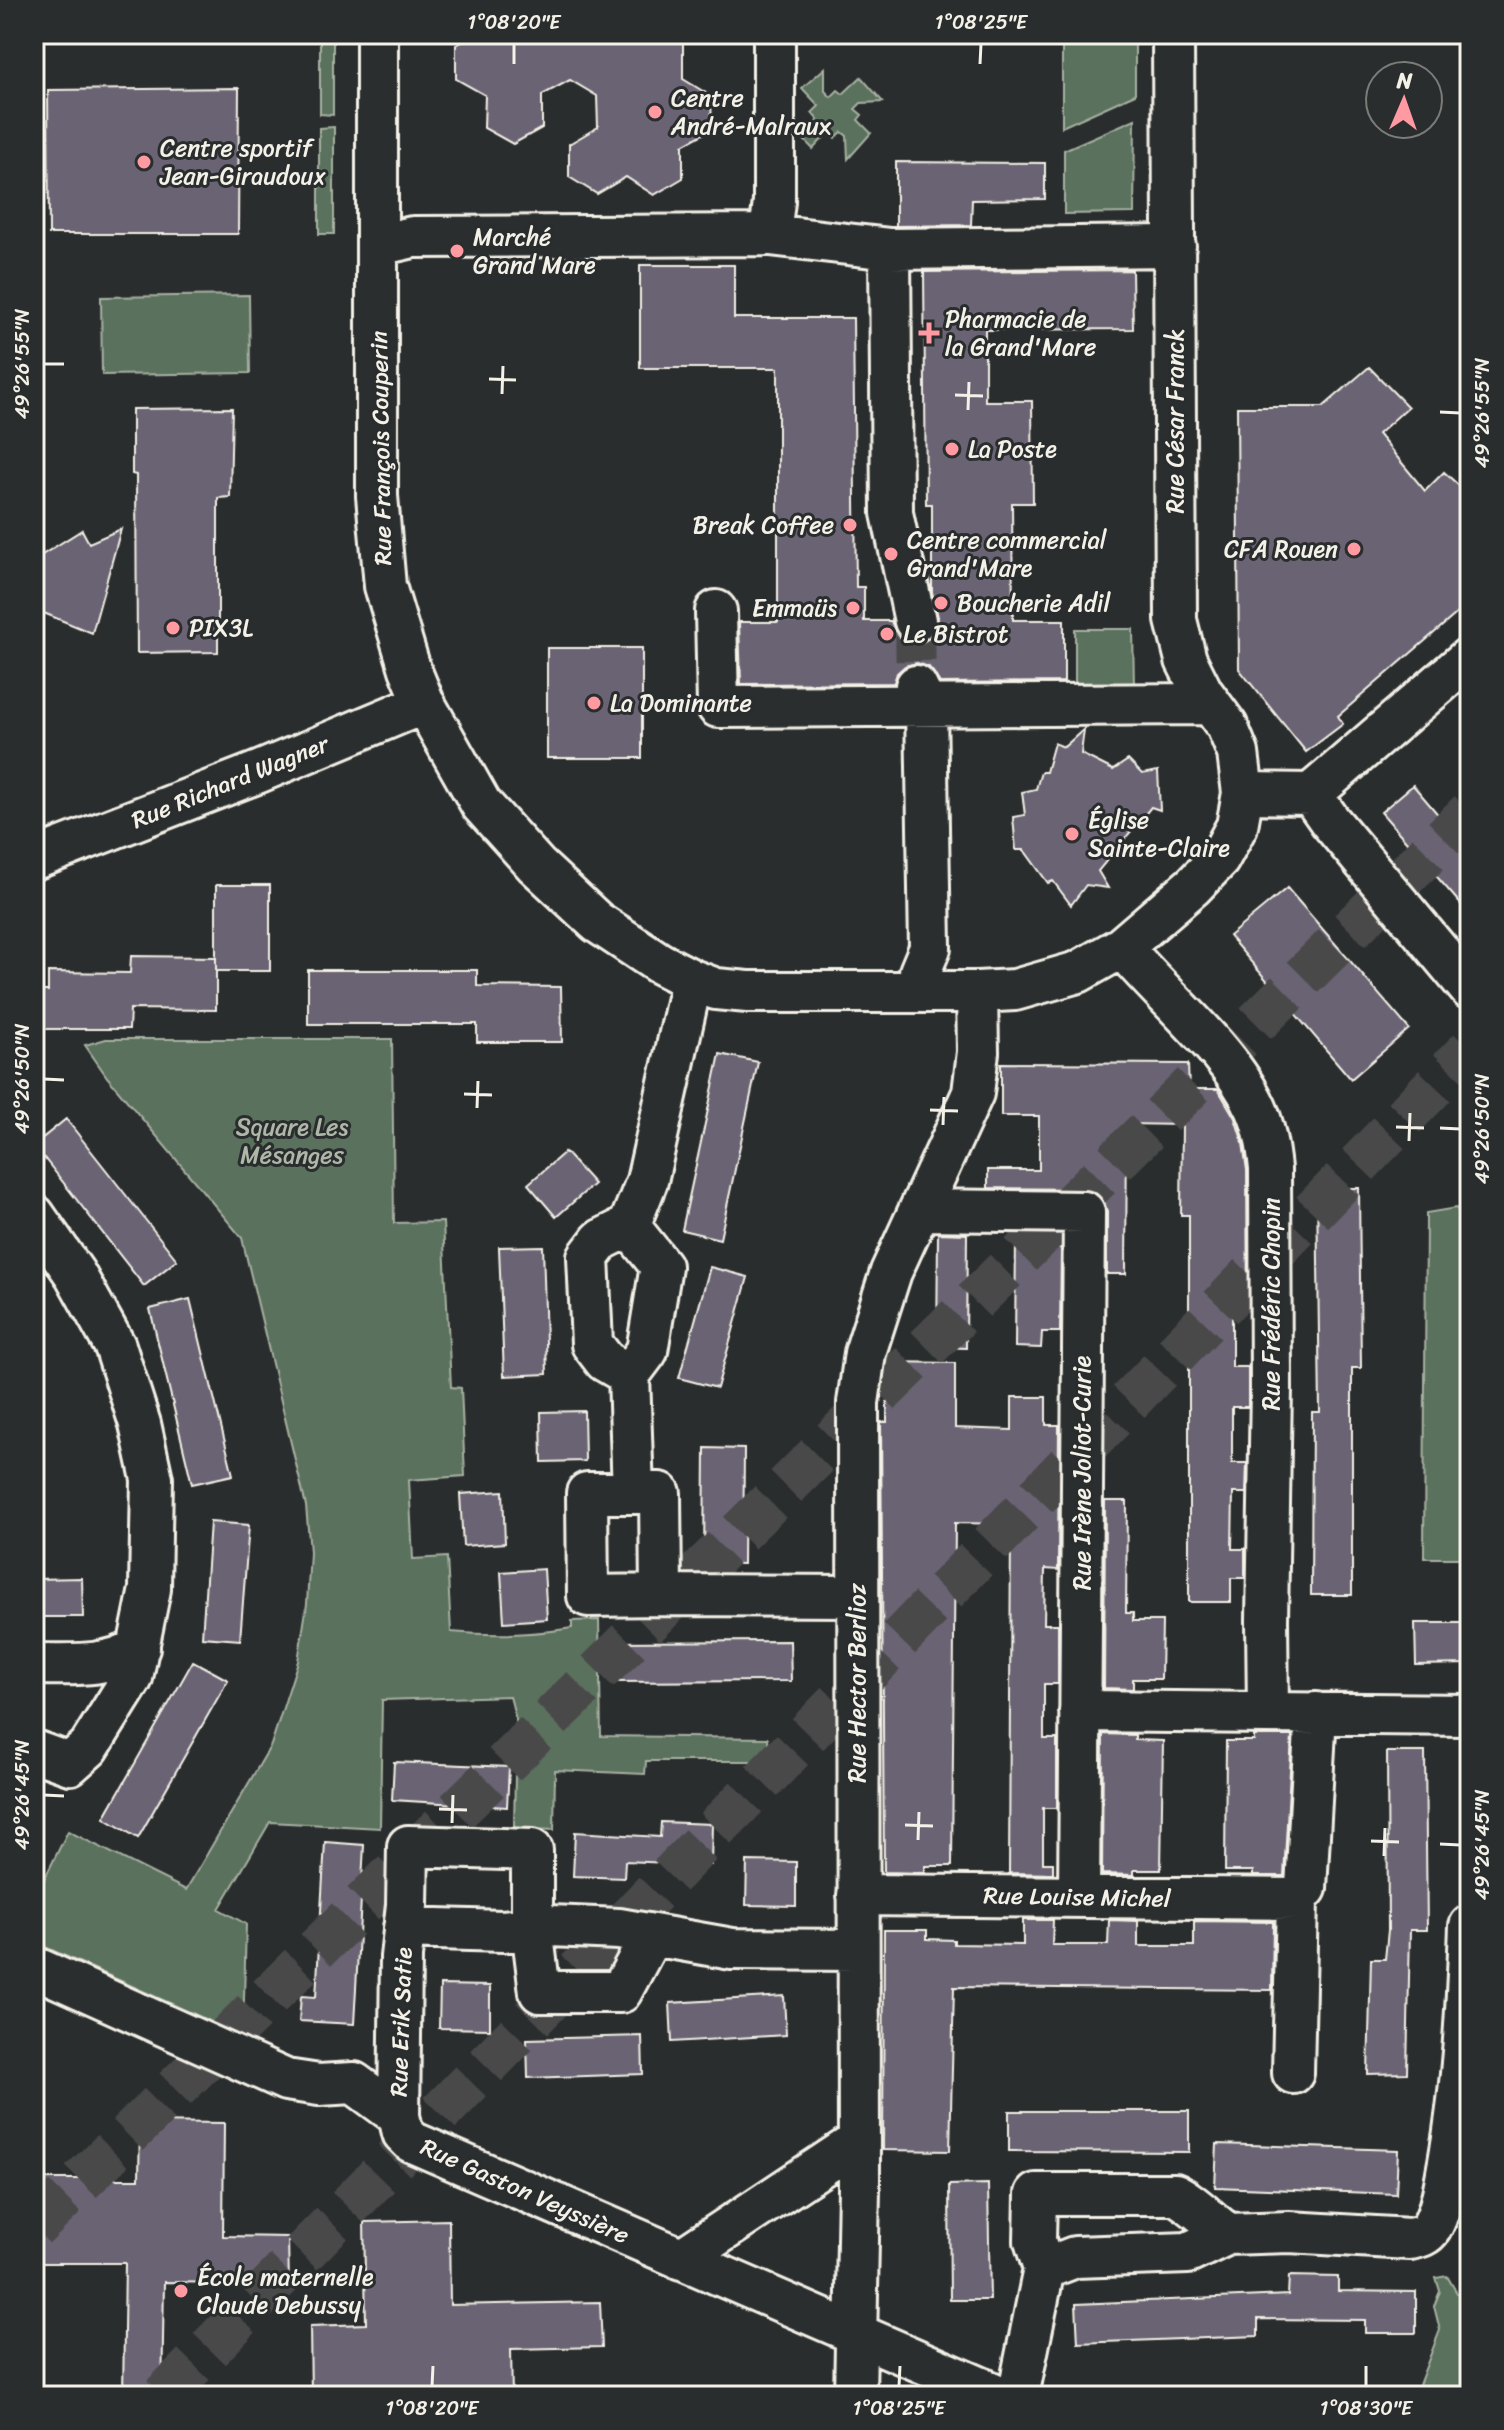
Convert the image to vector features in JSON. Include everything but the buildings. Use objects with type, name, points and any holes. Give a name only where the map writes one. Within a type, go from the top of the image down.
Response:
[{"type":"street","name":"Rue François Couperin","points":[[377,34],[377,496],[385,586],[410,669],[424,703],[481,804],[536,865],[597,922],[659,963],[716,989],[748,992],[1015,990],[1078,972],[1122,947],[1193,886],[1219,859],[1237,826],[1243,793]]},
{"type":"street","points":[[770,235],[774,201],[774,34]]},
{"type":"street","name":"Rue César Franck","points":[[1173,34],[1176,620],[1186,660],[1233,739],[1243,793]]},
{"type":"street","points":[[391,242],[413,237],[770,235],[890,249],[1175,246]]},
{"type":"street","points":[[890,249],[892,513],[915,621]]},
{"type":"street","points":[[716,611],[718,707],[921,696],[1211,704]]},
{"type":"street","points":[[1243,793],[1311,794],[1470,657]]},
{"type":"street","points":[[920,972],[930,948],[921,696]]},
{"type":"street","name":"Rue Richard Wagner","points":[[34,859],[259,772],[424,703]]},
{"type":"street","points":[[1311,794],[1470,989]]},
{"type":"street","name":"Rue Frédéric Chopin","points":[[1122,947],[1232,1066],[1256,1108],[1267,1140],[1270,1169],[1271,1351],[1268,1713]]},
{"type":"street","points":[[629,1375],[605,1361],[592,1344],[588,1257],[601,1240],[629,1226],[647,1181],[692,980]]},
{"type":"street","name":"Rue Hector Berlioz","points":[[855,2396],[859,2141],[858,1403],[865,1353],[891,1272],[973,1093],[978,1052],[977,992]]},
{"type":"street","name":"Rue Irène Joliot-Curie","points":[[921,1210],[1084,1212],[1079,1897]]},
{"type":"street","points":[[34,1215],[75,1274],[115,1346],[140,1424],[152,1479],[150,1589],[132,1678],[89,1747],[70,1764],[34,1751]]},
{"type":"street","points":[[629,1226],[661,1266],[647,1351],[629,1375],[633,1493]]},
{"type":"street","points":[[661,1595],[660,1493],[587,1493],[588,1596],[857,1596]]},
{"type":"street","points":[[34,1664],[97,1664],[121,1659],[139,1648]]},
{"type":"street","points":[[1080,1711],[1470,1715]]},
{"type":"street","points":[[1293,2073],[1297,1899],[1306,1888],[1316,1713]]},
{"type":"street","name":"Rue Erik Satie","points":[[399,2116],[401,1957],[408,1846],[532,1850],[532,1928],[540,1992],[621,1992],[651,1936]]},
{"type":"street","name":"Rue Louise Michel","points":[[858,1895],[1297,1899]]},
{"type":"street","points":[[1044,2269],[1075,2257],[1188,2253],[1228,2234],[1289,2232],[1410,2239],[1424,2236],[1432,2227],[1445,2181],[1458,2111],[1470,1926]]},
{"type":"street","name":"Rue Erik Satie","points":[[404,1928],[503,1931],[532,1928],[619,1929],[732,1949],[858,1950]]},
{"type":"street","name":"Rue Gaston Veyssière","points":[[34,1967],[286,2080],[319,2085],[354,2083],[399,2116],[403,2133],[412,2142],[1000,2396]]},
{"type":"street","points":[[681,2259],[859,2141]]},
{"type":"street","points":[[1018,2396],[1044,2269],[1035,2241],[1036,2194],[1175,2194],[1189,2201],[1210,2222],[1228,2234]]},
{"type":"green space","points":[[320,34],[333,34],[333,115],[320,114]]},
{"type":"green space","points":[[1062,34],[1135,34],[1135,94],[1062,127]]},
{"type":"green space","points":[[825,68],[825,91],[831,97],[838,90],[843,94],[861,77],[883,102],[861,103],[855,109],[862,115],[858,120],[871,133],[848,159],[847,136],[842,132],[835,138],[828,133],[813,149],[790,125],[813,125],[818,120],[812,113],[819,106],[802,88]]},
{"type":"green space","points":[[1135,119],[1134,213],[1064,214],[1064,150]]},
{"type":"green space","points":[[334,127],[334,234],[319,234],[319,128]]},
{"type":"green space","points":[[249,295],[250,373],[102,375],[101,297]]},
{"type":"green space","points":[[1075,629],[1133,629],[1134,688],[1075,688]]},
{"type":"green space","name":"Square Les Mésanges","points":[[106,1039],[392,1039],[394,1223],[443,1222],[451,1387],[461,1388],[465,1476],[409,1480],[413,1559],[447,1557],[451,1632],[527,1633],[572,1628],[572,1621],[599,1620],[601,1736],[768,1738],[769,1761],[646,1761],[645,1774],[555,1770],[554,1830],[514,1828],[516,1720],[510,1696],[382,1700],[380,1828],[270,1822],[219,1909],[246,1924],[243,2036],[34,1942],[34,1900],[68,1831],[186,1890],[271,1745],[298,1661],[307,1604],[310,1552],[306,1506],[242,1238],[107,1077],[85,1045]]},
{"type":"green space","points":[[1456,1208],[1470,1224],[1470,1558],[1424,1558],[1426,1213]]},
{"type":"green space","points":[[1447,2276],[1457,2293],[1470,2297],[1470,2396],[1419,2396],[1417,2390],[1440,2330],[1434,2306],[1440,2291],[1436,2278]]},
{"type":"tunnel","points":[[915,621],[916,686]]},
{"type":"tunnel","points":[[34,2228],[1470,812]]},
{"type":"tunnel","points":[[163,2396],[1470,1049]]},
{"type":"place","name":"Centre André-Malraux","points":[[655,112]]},
{"type":"place","name":"Centre sportif Jean-Giraudoux","points":[[144,162]]},
{"type":"place","name":"Marché Grand Mare","points":[[457,251]]},
{"type":"place","name":"Pharmacie de la Grand'Mare","points":[[929,333]]},
{"type":"place","name":"La Poste","points":[[952,449]]},
{"type":"place","name":"Break Coffee","points":[[850,525]]},
{"type":"place","name":"CFA Rouen","points":[[1354,549]]},
{"type":"place","name":"Centre commercial Grand'Mare","points":[[891,554]]},
{"type":"place","name":"Boucherie Adil","points":[[941,603]]},
{"type":"place","name":"Emmaüs","points":[[853,608]]},
{"type":"place","name":"PIX3L","points":[[173,628]]},
{"type":"place","name":"Le Bistrot","points":[[887,634]]},
{"type":"place","name":"La Dominante","points":[[594,703]]},
{"type":"place","name":"Église Sainte-Claire","points":[[1072,834]]},
{"type":"place","name":"École maternelle Claude Debussy","points":[[181,2291]]}]
